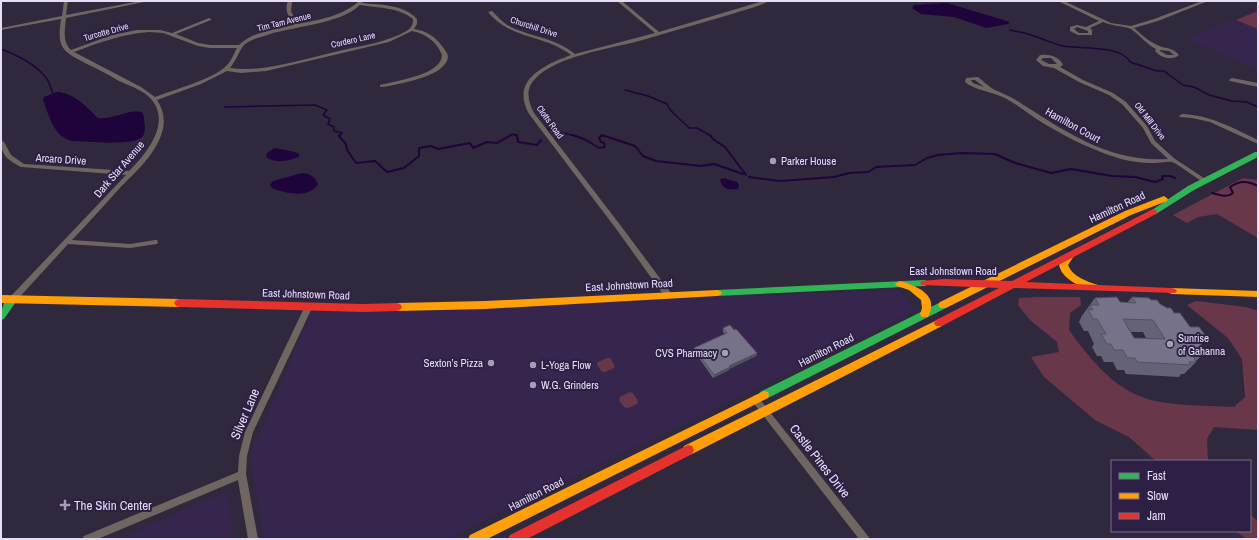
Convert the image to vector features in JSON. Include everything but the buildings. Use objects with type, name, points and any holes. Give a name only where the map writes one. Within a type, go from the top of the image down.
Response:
[{"type":"main road","name":"Hamilton Road","points":[[474,539],[1128,213],[1191,188],[1258,154]]},
{"type":"main road","name":"Hamilton Road","points":[[514,539],[1070,256],[1146,216],[1191,188]]},
{"type":"main road","points":[[1070,256],[1063,265],[1064,270],[1069,275],[1085,284],[1098,288]]},
{"type":"main road","name":"East Johnstown Road","points":[[1,299],[363,308],[485,305],[944,282],[1257,294]]},
{"type":"main road","points":[[897,284],[912,288],[925,298],[927,308],[925,314]]},
{"type":"main road","points":[[1,316],[14,299]]},
{"type":"street","points":[[66,1],[64,44],[70,52],[134,86],[154,99],[201,81],[227,69]]},
{"type":"street","points":[[1,29],[146,1]]},
{"type":"street","points":[[619,1],[658,34]]},
{"type":"street","name":"Clotts Road","points":[[668,295],[531,113],[526,104],[526,87],[537,73],[575,56],[658,34],[767,1]]},
{"type":"street","points":[[1060,1],[1102,21],[1114,25],[1131,27],[1151,22],[1206,1]]},
{"type":"street","points":[[290,2],[288,11],[296,26]]},
{"type":"street","points":[[361,3],[399,9],[409,13],[415,19],[415,24],[411,30],[428,34],[444,52],[445,57],[443,62],[436,70],[427,74],[382,86]]},
{"type":"street","name":"Tim Tam Avenue","points":[[227,69],[241,46],[253,38],[344,13],[361,3]]},
{"type":"street","name":"Churchill Drive","points":[[490,12],[506,27],[521,33],[549,40],[560,45],[575,56]]},
{"type":"street","points":[[173,34],[208,19]]},
{"type":"street","points":[[1086,28],[1102,21]]},
{"type":"street","points":[[1131,27],[1142,37],[1159,48]]},
{"type":"street","name":"Cordero Lane","points":[[227,69],[248,71],[266,69],[387,41],[411,30]]},
{"type":"street","name":"Turcotte Drive","points":[[70,52],[128,34],[159,31],[173,34],[200,45],[241,46]]},
{"type":"street","name":"Old Mill Drive","points":[[1055,66],[1111,94],[1124,103],[1145,127],[1153,142],[1173,160],[1205,181]]},
{"type":"street","points":[[1232,80],[1258,85]]},
{"type":"street","name":"Hamilton Court","points":[[993,91],[1020,104],[1078,140],[1108,154],[1146,162],[1173,160]]},
{"type":"street","name":"Dark Star Avenue","points":[[14,299],[132,173],[153,147],[160,133],[161,117],[154,99]]},
{"type":"street","points":[[1182,116],[1198,117],[1216,123],[1258,142]]},
{"type":"street","name":"Arcaro Drive","points":[[1,142],[4,151],[10,159],[23,166],[132,173]]},
{"type":"street","points":[[67,242],[130,246],[155,242]]},
{"type":"street","name":"Silver Lane","points":[[253,539],[242,474],[243,456],[249,432],[308,306]]},
{"type":"street","name":"Castle Pines Drive","points":[[755,399],[865,539]]},
{"type":"street","points":[[87,539],[242,474]]},
{"type":"shaded area","points":[[947,3],[1010,22],[1008,24],[986,28],[954,17],[921,14],[912,8],[914,5]]},
{"type":"shaded area","points":[[1258,9],[1258,70],[1186,38],[1238,18]]},
{"type":"shaded area","points":[[1258,11],[1258,29],[1236,20]]},
{"type":"shaded area","points":[[57,92],[75,98],[85,105],[98,118],[136,111],[142,112],[145,127],[143,136],[138,139],[120,142],[72,141],[66,139],[56,130],[53,125],[43,100],[44,97]]},
{"type":"shaded area","points":[[275,148],[295,152],[299,154],[299,157],[286,161],[274,161],[266,157],[267,153]]},
{"type":"shaded area","points":[[302,173],[312,176],[318,184],[309,192],[297,194],[285,192],[273,189],[270,185],[273,181]]},
{"type":"shaded area","points":[[723,178],[737,182],[739,185],[738,189],[724,188],[720,180]]},
{"type":"shaded area","points":[[1243,178],[1258,180],[1258,238],[1217,214],[1198,217],[1187,223],[1173,215]]},
{"type":"shaded area","points":[[898,290],[916,311],[446,539],[264,539],[250,455],[311,313]]},
{"type":"shaded area","points":[[1080,297],[1081,305],[1070,313],[1069,330],[1099,367],[1126,390],[1137,395],[1159,402],[1184,405],[1234,407],[1245,397],[1242,359],[1228,338],[1187,305],[1196,301],[1246,307],[1258,311],[1258,430],[1214,427],[1207,439],[1208,460],[1155,460],[1129,437],[1095,420],[1044,377],[1031,357],[1059,352],[1057,342],[1030,320],[1018,305],[1019,298]]},
{"type":"shaded area","points":[[610,358],[615,366],[614,368],[605,372],[601,371],[597,364],[598,362]]},
{"type":"shaded area","points":[[630,392],[633,393],[638,401],[637,404],[628,408],[624,407],[619,400],[620,397]]},
{"type":"shaded area","points":[[225,492],[228,495],[234,539],[118,539]]},
{"type":"shaded area","points":[[1251,515],[1258,522],[1258,539],[1246,539],[1237,532],[1251,532]]},
{"type":"waterway","points":[[1010,30],[1028,34],[1063,46],[1110,50],[1126,57],[1130,62],[1157,71],[1164,71],[1183,85],[1194,87],[1209,95],[1232,101],[1247,102],[1258,107]]},
{"type":"waterway","points":[[1,49],[20,57],[38,69],[50,84],[53,94]]},
{"type":"waterway","points":[[625,90],[648,96],[667,104],[673,113],[689,128],[697,128],[711,136]]},
{"type":"waterway","points":[[225,107],[315,105],[327,110],[323,115],[330,119],[328,124],[334,127],[334,131],[342,133],[339,136],[346,144],[347,150],[356,163],[375,161],[387,172],[404,168],[419,156],[419,148],[431,146],[438,149],[470,143],[473,148],[487,142],[497,143],[511,135]]},
{"type":"waterway","points":[[548,129],[575,136]]},
{"type":"waterway","points":[[509,136],[512,134],[517,136]]},
{"type":"waterway","points":[[515,135],[517,135],[518,142],[537,145],[541,140]]},
{"type":"waterway","points":[[573,135],[586,140],[599,148],[605,147],[604,143],[601,142],[599,138],[601,136]]},
{"type":"waterway","points":[[601,136],[602,135],[635,146],[643,156],[656,161],[701,166],[714,164],[743,174]]},
{"type":"waterway","points":[[711,136],[725,147],[746,175]]},
{"type":"waterway","points":[[749,177],[780,181],[834,177],[849,173],[868,172],[876,167],[915,165],[927,158],[938,155],[962,153],[995,154],[1015,163],[1051,173],[1071,169],[1112,176],[1135,177],[1155,182],[1163,179],[1162,176],[1170,176],[1175,178]]},
{"type":"waterway","points":[[1212,193],[1223,196],[1231,195],[1233,193],[1230,187],[1241,182],[1247,182],[1258,186]]},
{"type":"traffic: fast","points":[[1153,212],[1191,188],[1258,154]]},
{"type":"traffic: fast","points":[[717,293],[925,283]]},
{"type":"traffic: fast","points":[[1,316],[13,299]]},
{"type":"traffic: fast","points":[[764,395],[943,305]]},
{"type":"traffic: slow","points":[[943,305],[1128,213],[1164,199]]},
{"type":"traffic: slow","points":[[1070,256],[1063,265],[1068,274],[1080,282],[1095,287]]},
{"type":"traffic: slow","points":[[900,284],[912,288],[925,298],[927,308],[925,314]]},
{"type":"traffic: slow","points":[[1172,291],[1258,294]]},
{"type":"traffic: slow","points":[[397,307],[485,305],[717,293]]},
{"type":"traffic: slow","points":[[1,299],[179,303]]},
{"type":"traffic: slow","points":[[688,450],[939,323]]},
{"type":"traffic: slow","points":[[474,539],[764,395]]},
{"type":"traffic: jam","points":[[939,323],[1153,212]]},
{"type":"traffic: jam","points":[[925,283],[944,282],[1172,291]]},
{"type":"traffic: jam","points":[[179,303],[363,308],[397,307]]},
{"type":"traffic: jam","points":[[514,539],[688,450]]},
{"type":"place","name":"Parker House","points":[[773,161]]},
{"type":"place","name":"Sunrise of Gahanna","points":[[1170,344]]},
{"type":"place","name":"CVS Pharmacy","points":[[725,353]]},
{"type":"place","name":"Sexton’s Pizza","points":[[491,363]]},
{"type":"place","name":"L-Yoga Flow","points":[[533,365]]},
{"type":"place","name":"W.G. Grinders","points":[[533,385]]},
{"type":"place","name":"The Skin Center","points":[[65,505]]}]
